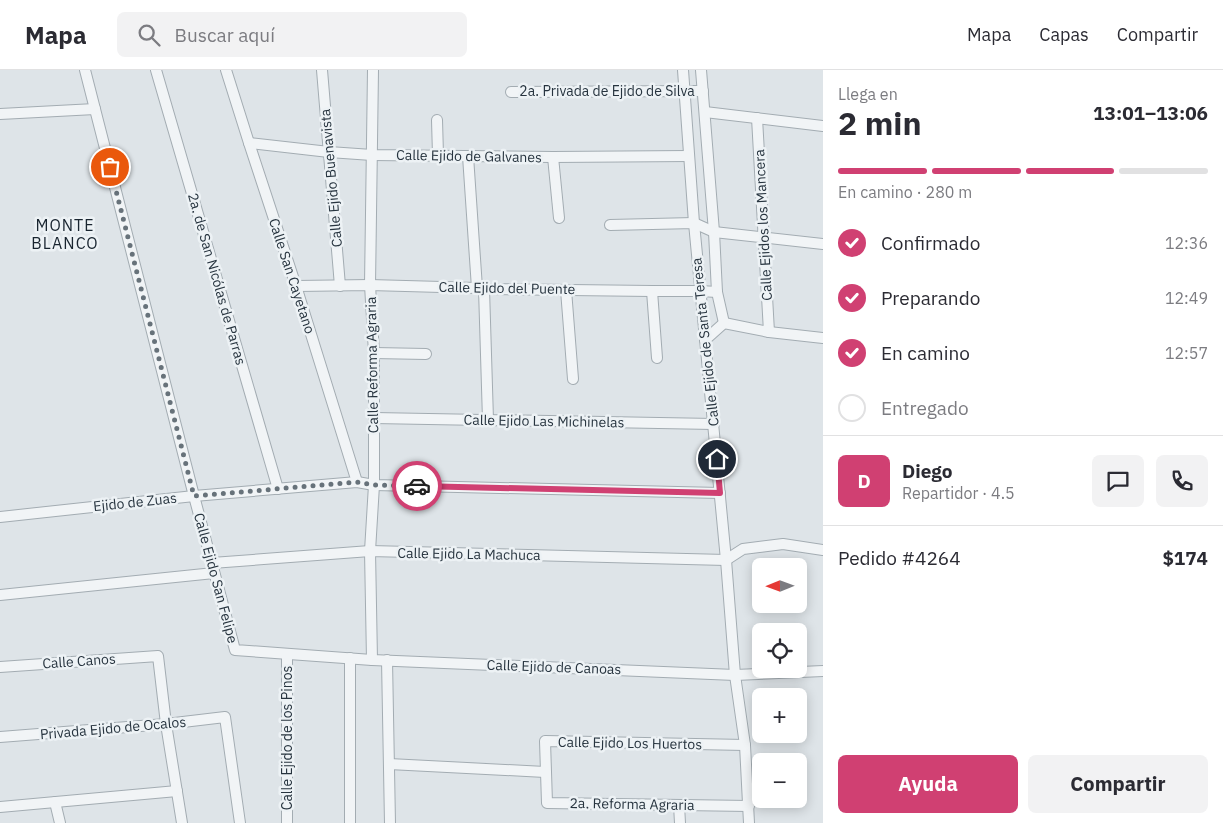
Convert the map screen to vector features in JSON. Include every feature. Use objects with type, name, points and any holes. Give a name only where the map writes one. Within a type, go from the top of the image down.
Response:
[{"type":"street","name":"Calle Ejido San Felipe","points":[[86,70],[235,650]]},
{"type":"street","name":"2a. de San Nicólas de Parras","points":[[156,70],[278,489]]},
{"type":"street","name":"Calle San Cayetano","points":[[226,70],[357,482]]},
{"type":"street","name":"Calle Ejido Buenavista","points":[[322,70],[340,286]]},
{"type":"street","name":"Calle Reforma Agraria","points":[[372,660],[370,551],[374,485],[374,353],[370,285],[373,70]]},
{"type":"street","name":"Calle Ejido de Santa Teresa","points":[[683,70],[704,340],[714,424],[735,675],[745,744],[750,823]]},
{"type":"street","name":"Calle Ejido de Santa Teresa","points":[[701,70],[717,292],[724,323]]},
{"type":"street","name":"2a. Privada de Ejido de Silva","points":[[511,92],[703,91]]},
{"type":"street","points":[[0,114],[95,109]]},
{"type":"street","points":[[705,112],[823,126]]},
{"type":"street","name":"Calle Ejidos los Mancera","points":[[757,118],[769,332]]},
{"type":"street","points":[[437,120],[438,155]]},
{"type":"street","name":"Calle Ejido de Galvanes","points":[[249,143],[372,155],[689,156]]},
{"type":"street","points":[[468,156],[480,288],[488,420]]},
{"type":"street","points":[[553,157],[559,218]]},
{"type":"street","points":[[610,225],[694,223],[714,232],[823,244]]},
{"type":"street","name":"Calle Ejido del Puente","points":[[296,286],[370,285],[717,292]]},
{"type":"street","points":[[566,290],[573,379]]},
{"type":"street","points":[[652,292],[658,358]]},
{"type":"street","points":[[704,340],[724,323],[769,332],[823,338]]},
{"type":"street","points":[[374,353],[426,354]]},
{"type":"street","name":"Calle Ejido Las Michinelas","points":[[374,418],[714,424]]},
{"type":"street","name":"Ejido de Zuas","points":[[0,517],[194,496],[357,482],[374,485],[720,493]]},
{"type":"street","points":[[726,560],[743,549],[783,544],[823,550]]},
{"type":"street","name":"Calle Ejido La Machuca","points":[[0,596],[213,568],[370,551],[726,560]]},
{"type":"street","name":"Calle Ejido de Canoas","points":[[235,650],[372,660],[735,675],[823,671]]},
{"type":"street","name":"Calle Ejido de los Pinos","points":[[287,654],[287,823]]},
{"type":"street","name":"Calle Canos","points":[[0,667],[158,656],[166,724]]},
{"type":"street","points":[[350,658],[350,823]]},
{"type":"street","points":[[387,660],[390,823]]},
{"type":"street","name":"Privada Ejido de Ocalos","points":[[0,737],[225,718],[240,823]]},
{"type":"street","points":[[166,724],[182,823]]},
{"type":"street","name":"Calle Ejido Los Huertos","points":[[545,772],[545,741],[745,744]]},
{"type":"street","points":[[389,764],[545,772]]},
{"type":"street","name":"2a. Reforma Agraria","points":[[545,772],[547,803],[749,806]]},
{"type":"street","points":[[0,807],[177,791]]},
{"type":"street","points":[[55,802],[60,823]]},
{"type":"street","points":[[679,805],[680,823]]},
{"type":"way so far","points":[[110,167],[194,496],[357,482],[374,485],[417,486]]},
{"type":"district","name":"MONTE BLANCO","points":[[65,234]]},
{"type":"route","points":[[417,486],[720,493],[717,459]]}]
